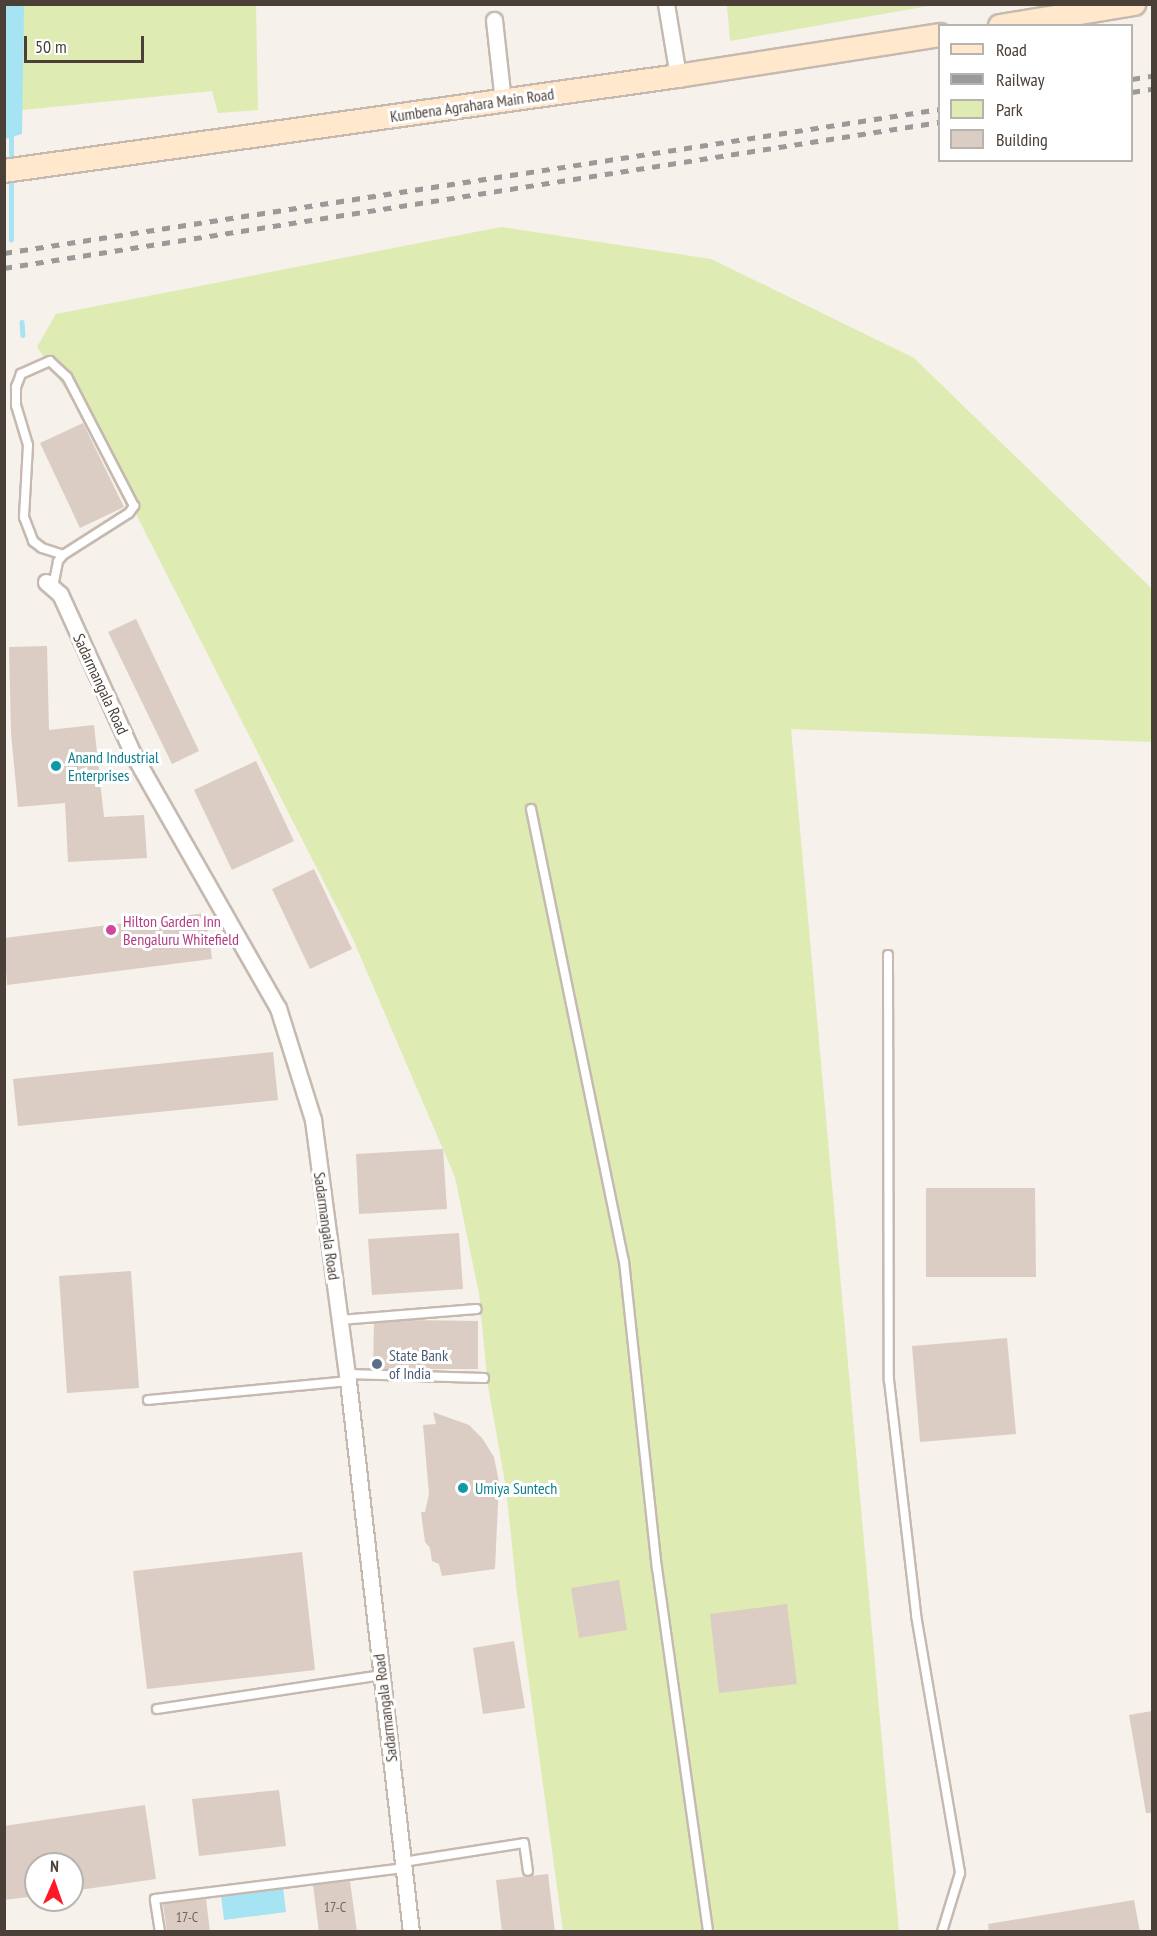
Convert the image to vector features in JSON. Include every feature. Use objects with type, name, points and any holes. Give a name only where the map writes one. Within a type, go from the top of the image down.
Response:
[{"type":"street","points":[[666,4],[678,76]]},
{"type":"street","points":[[1012,24],[1134,4]]},
{"type":"street","points":[[494,20],[503,100]]},
{"type":"street","name":"Kumbena Agrahara Main Road","points":[[11,170],[678,76],[938,35]]},
{"type":"street","name":"Sadarmangala Road","points":[[50,585],[60,594],[133,754],[278,1008],[313,1120],[340,1320],[411,1932]]},
{"type":"lane","points":[[50,585],[58,561],[63,555],[129,513],[135,506],[67,377],[51,362],[21,374],[16,387],[16,405],[28,445],[24,517],[33,541],[42,548],[63,555]]},
{"type":"lane","points":[[531,809],[624,1261],[657,1568],[708,1932]]},
{"type":"lane","points":[[888,955],[889,1380],[916,1615],[960,1873],[942,1932]]},
{"type":"lane","points":[[340,1320],[477,1309]]},
{"type":"lane","points":[[148,1400],[347,1378],[484,1378]]},
{"type":"lane","points":[[157,1709],[381,1675]]},
{"type":"lane","points":[[160,1932],[155,1899],[403,1865],[524,1843],[528,1871]]},
{"type":"green space","points":[[727,4],[934,5],[730,41]]},
{"type":"green space","points":[[23,5],[256,5],[258,110],[218,113],[212,91],[22,110]]},
{"type":"green space","points":[[501,227],[711,259],[914,358],[1152,589],[1152,742],[791,729],[899,1931],[563,1931],[517,1594],[506,1488],[488,1386],[479,1294],[455,1177],[352,937],[93,430],[37,347],[56,314]]},
{"type":"water","points":[[5,4],[23,5],[24,10],[22,134],[5,139]]},
{"type":"water","points":[[283,1887],[286,1912],[224,1920],[221,1895]]},
{"type":"building","points":[[83,423],[124,507],[80,528],[40,443]]},
{"type":"building","points":[[136,619],[199,751],[172,764],[108,632]]},
{"type":"building","points":[[47,646],[49,730],[94,725],[104,817],[144,815],[147,858],[68,862],[65,803],[18,807],[11,733],[9,647]]},
{"type":"building","points":[[256,761],[294,841],[232,870],[194,790]]},
{"type":"building","points":[[314,869],[352,949],[310,969],[272,889]]},
{"type":"building","points":[[206,913],[212,959],[7,985],[4,938]]},
{"type":"building","points":[[273,1052],[278,1100],[18,1126],[13,1079]]},
{"type":"building","points":[[443,1149],[447,1209],[359,1214],[356,1154]]},
{"type":"building","points":[[926,1188],[1035,1188],[1036,1277],[926,1277]]},
{"type":"building","points":[[459,1233],[463,1289],[372,1295],[368,1239]]},
{"type":"building","points":[[131,1271],[139,1388],[67,1393],[59,1276]]},
{"type":"building","points":[[409,1320],[478,1321],[478,1369],[373,1369],[374,1323]]},
{"type":"building","points":[[1007,1338],[1016,1434],[920,1442],[912,1346]]},
{"type":"building","name":"Umiya Suntech","points":[[433,1412],[469,1425],[482,1438],[494,1457],[499,1482],[495,1569],[442,1576],[439,1564],[432,1561],[430,1548],[425,1542],[421,1512],[425,1512],[429,1494],[423,1425],[436,1424]]},
{"type":"building","points":[[302,1552],[315,1670],[147,1689],[133,1571]]},
{"type":"building","points":[[619,1580],[627,1630],[579,1638],[571,1588]]},
{"type":"building","points":[[787,1604],[797,1684],[719,1693],[710,1614]]},
{"type":"building","points":[[514,1641],[525,1708],[483,1714],[473,1648]]},
{"type":"building","points":[[1152,1711],[1152,1813],[1146,1813],[1129,1715]]},
{"type":"building","points":[[279,1790],[286,1846],[199,1856],[192,1799]]},
{"type":"building","points":[[145,1805],[156,1879],[84,1889],[84,1852],[24,1852],[24,1898],[4,1900],[4,1826]]},
{"type":"building","points":[[548,1874],[555,1932],[502,1932],[496,1880]]},
{"type":"building","points":[[350,1881],[357,1932],[319,1932],[313,1885]]},
{"type":"building","points":[[206,1899],[210,1932],[167,1932],[163,1904]]},
{"type":"building","points":[[1134,1900],[1140,1932],[989,1932],[988,1924]]},
{"type":"waterway","points":[[11,134],[11,165]]},
{"type":"waterway","points":[[11,176],[11,240]]},
{"type":"waterway","points":[[22,322],[23,335]]},
{"type":"railway","points":[[1133,79],[1152,76]]},
{"type":"railway","points":[[1133,92],[1152,89]]},
{"type":"railway","points":[[4,253],[938,109]]},
{"type":"railway","points":[[4,268],[938,122]]},
{"type":"place","name":"Anand Industrial Enterprises","points":[[56,766]]},
{"type":"place","name":"Hilton Garden Inn Bengaluru Whitefield","points":[[111,930]]},
{"type":"place","name":"State Bank of India","points":[[377,1364]]},
{"type":"place","name":"Umiya Suntech","points":[[463,1488]]}]
